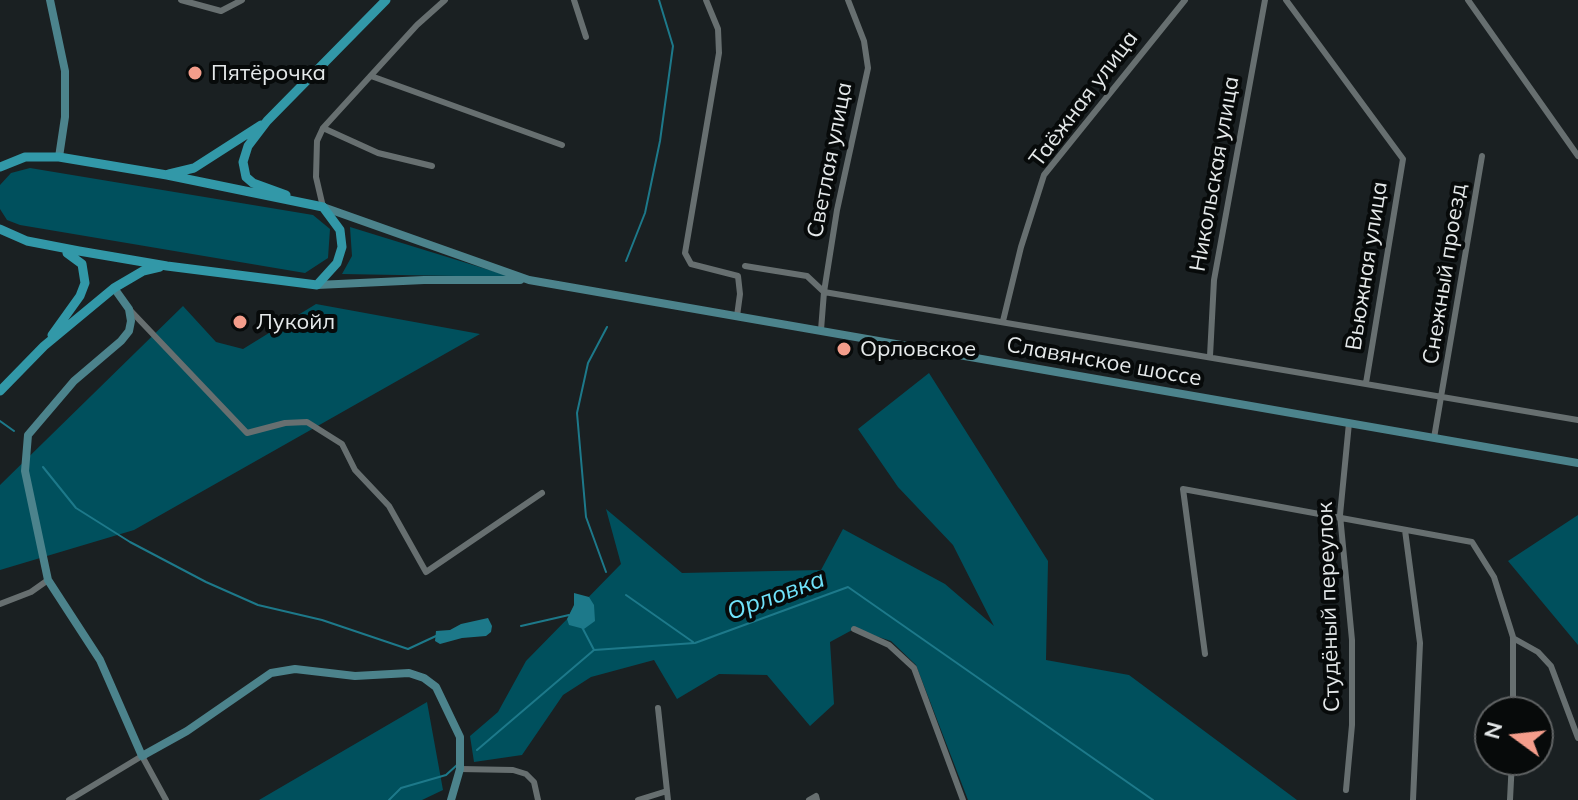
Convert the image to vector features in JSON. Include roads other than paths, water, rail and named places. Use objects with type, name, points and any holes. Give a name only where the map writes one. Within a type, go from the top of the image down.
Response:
[{"type":"main road","points":[[50,0],[65,71],[65,117],[59,157]]},
{"type":"main road","points":[[0,229],[15,238],[41,244],[167,266],[317,285],[337,263],[342,247],[340,230],[323,207],[253,183],[246,177],[245,153],[267,121],[386,0]]},
{"type":"main road","points":[[167,175],[194,168],[267,121]]},
{"type":"main road","points":[[0,167],[25,157],[59,157],[167,175],[323,207]]},
{"type":"main road","name":"Славянское шоссе","points":[[323,207],[529,280],[1578,463]]},
{"type":"main road","points":[[41,244],[75,257],[85,273],[80,296],[44,346]]},
{"type":"main road","points":[[0,391],[44,346],[114,288],[143,271],[167,266]]},
{"type":"main road","name":"Славянское шоссе","points":[[317,285],[424,280],[529,280]]},
{"type":"main road","points":[[114,288],[129,309],[129,331],[74,381],[28,435],[25,471],[48,580],[100,660],[142,756],[187,731],[271,673],[295,669],[355,676],[417,675],[436,687],[460,737],[460,769],[451,800]]},
{"type":"street","points":[[181,0],[221,11],[242,0]]},
{"type":"street","points":[[323,207],[316,177],[317,141],[323,128],[417,25],[445,0]]},
{"type":"street","points":[[574,0],[586,37]]},
{"type":"street","points":[[706,0],[718,29],[719,53],[685,253],[691,264],[738,276],[740,294],[737,316]]},
{"type":"street","name":"Светлая улица","points":[[821,330],[824,292],[843,182],[868,68],[864,41],[848,0]]},
{"type":"street","name":"Таёжная улица","points":[[1003,321],[1021,247],[1044,175],[1185,0]]},
{"type":"street","name":"Никольская улица","points":[[1210,356],[1214,280],[1265,0]]},
{"type":"street","name":"Вьюжная улица","points":[[1286,0],[1403,159],[1366,383]]},
{"type":"street","points":[[1468,0],[1578,156]]},
{"type":"street","points":[[371,76],[562,145]]},
{"type":"street","points":[[323,128],[378,153],[432,166]]},
{"type":"street","name":"Снежный проезд","points":[[1434,438],[1482,156]]},
{"type":"street","points":[[745,266],[807,276],[824,292],[1578,420]]},
{"type":"street","points":[[129,309],[247,433],[285,423],[307,422],[342,444],[355,470],[389,506],[426,572],[542,493]]},
{"type":"street","name":"Студёный переулок","points":[[1346,790],[1352,725],[1352,640],[1340,518],[1349,423]]},
{"type":"street","points":[[1205,654],[1183,489],[1472,542],[1494,577],[1513,638],[1513,696]]},
{"type":"street","points":[[1405,530],[1420,643],[1413,800]]},
{"type":"street","points":[[0,604],[31,592],[48,580]]},
{"type":"street","points":[[854,629],[889,645],[914,668],[963,800]]},
{"type":"street","points":[[1513,638],[1538,652],[1551,666],[1578,738]]},
{"type":"street","points":[[658,708],[668,800]]},
{"type":"street","points":[[69,800],[142,756],[166,800]]},
{"type":"street","points":[[460,769],[513,770],[526,774],[534,782],[538,800]]},
{"type":"street","points":[[1510,800],[1511,776]]},
{"type":"street","points":[[638,800],[667,791]]},
{"type":"street","points":[[809,800],[816,796],[817,800]]},
{"type":"waterway","points":[[626,261],[645,213],[660,141],[673,46],[659,0]]},
{"type":"waterway","points":[[606,572],[586,517],[577,413],[588,363],[607,327]]},
{"type":"waterway","points":[[0,421],[14,431]]},
{"type":"waterway","points":[[43,467],[76,508],[130,542],[258,605],[322,620],[408,649],[436,636]]},
{"type":"waterway","name":"Орловка","points":[[477,750],[594,650],[695,643],[848,587],[1153,800]]},
{"type":"waterway","points":[[626,595],[693,642]]},
{"type":"waterway","points":[[521,626],[569,615]]},
{"type":"waterway","points":[[582,627],[594,650]]},
{"type":"waterway","name":"Орловка","points":[[389,800],[401,788],[446,775],[457,765]]},
{"type":"place","name":"Пятёрочка","points":[[195,73]]},
{"type":"place","name":"Лукойл","points":[[240,322]]},
{"type":"place","name":"Орловское","points":[[844,349]]}]
